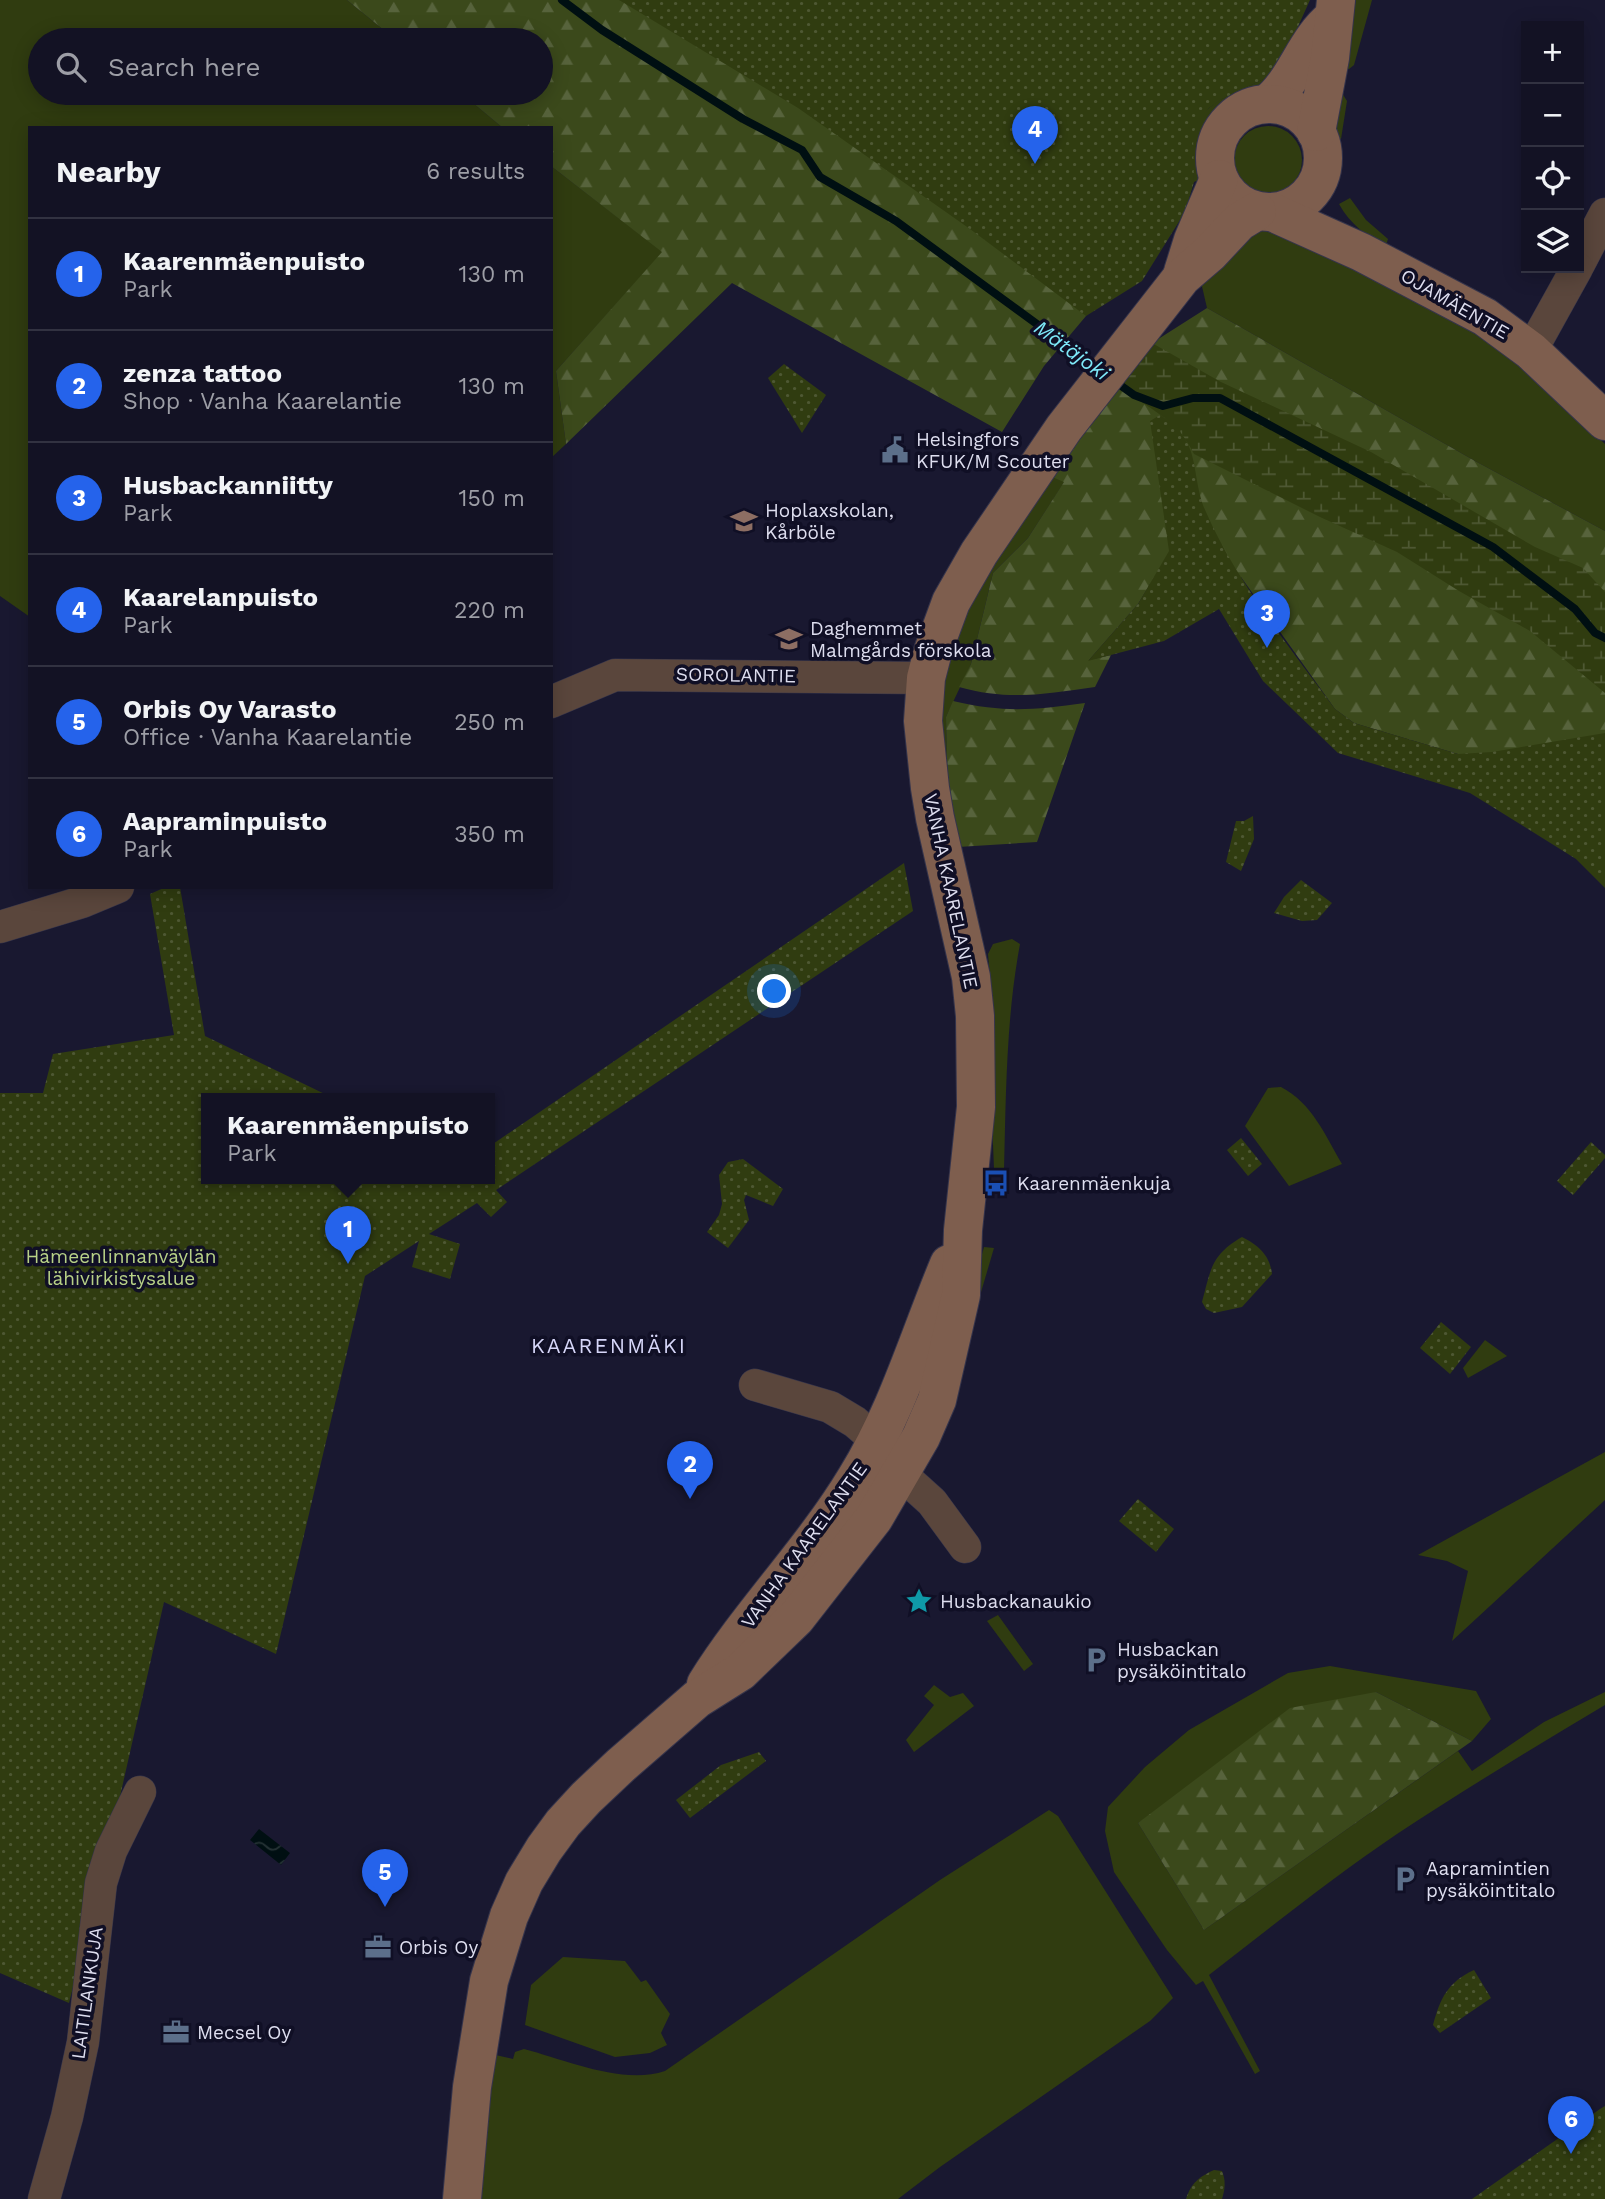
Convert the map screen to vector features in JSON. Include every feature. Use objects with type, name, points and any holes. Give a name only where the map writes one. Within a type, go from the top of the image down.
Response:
[{"type":"main road","points":[[1267,104],[1278,95],[1319,29],[1335,9]]},
{"type":"main road","points":[[1316,132],[1330,58],[1335,9]]},
{"type":"main road","points":[[1182,277],[1210,253],[1239,222],[1299,203],[1318,181],[1323,157],[1316,132],[1300,114],[1267,104],[1252,107],[1228,123],[1215,150],[1219,179],[1228,194],[1241,205],[1265,212]]},
{"type":"main road","points":[[1182,277],[1193,240],[1219,179]]},
{"type":"main road","name":"OJAMÄENTIE","points":[[1318,181],[1327,210],[1339,229],[1361,253]]},
{"type":"main road","name":"OJAMÄENTIE","points":[[1265,212],[1361,253],[1485,317],[1531,351],[1605,421]]},
{"type":"main road","name":"VANHA KAARELANTIE","points":[[463,2199],[472,2087],[489,1981],[502,1936],[524,1882],[550,1840],[586,1798],[697,1699],[740,1672],[796,1618],[874,1518],[921,1437],[937,1400],[961,1295],[963,1230],[976,1107],[975,1016],[969,965],[930,788],[923,721],[926,678],[951,602],[979,553],[1065,429],[1182,277]]},
{"type":"main road","name":"VANHA KAARELANTIE","points":[[697,1699],[728,1648],[844,1497],[878,1442],[963,1230]]},
{"type":"street","points":[[1584,254],[1605,214]]},
{"type":"street","points":[[1531,351],[1574,273]]},
{"type":"street","name":"SOROLANTIE","points":[[553,701],[615,676],[926,678]]},
{"type":"street","points":[[0,927],[82,902],[113,889]]},
{"type":"street","points":[[755,1385],[831,1407],[855,1422],[878,1442],[901,1474],[932,1502],[965,1547]]},
{"type":"street","name":"LAITILANKUJA","points":[[44,2199],[67,2117],[83,2042],[101,1884],[111,1851],[140,1792]]},
{"type":"green space","points":[[0,0],[347,0],[381,28],[28,28],[28,105],[475,105],[501,126],[28,126],[28,616],[0,596]]},
{"type":"green space","points":[[347,0],[878,0],[1093,298],[1086,316],[1044,366],[1002,432],[732,283],[566,444],[556,371],[662,252],[553,168],[553,126],[501,126],[475,105],[553,105],[553,28],[381,28]]},
{"type":"green space","points":[[619,0],[1310,0],[1291,42],[1270,76],[1222,99],[1209,108],[1198,122],[1193,134],[1194,182],[1185,212],[1142,281],[1086,316],[970,229],[798,108]]},
{"type":"green space","points":[[1356,0],[1372,0],[1354,65],[1349,69],[1340,68]]},
{"type":"green space","points":[[1269,76],[1267,88],[1224,110],[1214,119],[1203,143],[1203,178],[1194,182],[1191,145],[1198,121],[1225,97]]},
{"type":"green space","points":[[1342,93],[1347,101],[1341,139],[1330,135]]},
{"type":"green space","points":[[1268,126],[1281,129],[1292,136],[1299,147],[1302,160],[1299,173],[1292,184],[1281,191],[1268,194],[1255,191],[1244,184],[1237,173],[1234,160],[1237,147],[1244,136],[1255,129]]},
{"type":"green space","points":[[553,168],[663,252],[556,371],[566,444],[553,456]]},
{"type":"green space","points":[[1350,198],[1366,220],[1388,239],[1385,248],[1359,229],[1343,211],[1339,204]]},
{"type":"green space","points":[[1262,229],[1281,229],[1474,330],[1510,356],[1605,444],[1605,531],[1475,461],[1207,308],[1201,282],[1225,252]]},
{"type":"green space","points":[[1207,308],[1475,461],[1605,531],[1605,762],[1458,754],[1354,723],[1335,709],[1241,577],[1150,584],[1138,604],[1089,660],[1111,655],[1095,687],[1011,695],[959,687],[971,664],[993,573],[1028,538],[1064,482],[1050,476],[1152,343]]},
{"type":"green space","points":[[1152,343],[1221,382],[1371,452],[1535,547],[1583,568],[1605,592],[1605,693],[1530,631],[1397,552],[1194,454],[1171,423],[1117,387]]},
{"type":"green space","points":[[784,364],[826,395],[802,433],[768,378]]},
{"type":"green space","points":[[1160,415],[1174,425],[1189,447],[1206,512],[1248,589],[1335,709],[1354,723],[1458,754],[1492,752],[1605,733],[1605,888],[1576,859],[1470,793],[1338,753],[1263,681],[1219,609],[1164,641],[1088,661],[1138,604],[1169,551],[1150,421]]},
{"type":"green space","points":[[1050,476],[1065,481],[1028,538],[993,573],[971,664],[946,717],[948,805],[938,714],[950,650],[962,619],[995,559]]},
{"type":"green space","points":[[953,701],[1019,709],[1085,703],[1037,842],[958,847],[948,805],[946,717]]},
{"type":"green space","points":[[1253,816],[1254,839],[1241,871],[1226,862],[1236,821],[1244,821]]},
{"type":"green space","name":"Hämeenlinnanväylän lähivirkistysalue","points":[[904,863],[913,911],[496,1190],[507,1202],[491,1217],[477,1203],[429,1234],[460,1244],[450,1279],[412,1267],[419,1241],[365,1276],[276,1654],[164,1602],[114,1823],[69,2003],[0,1973],[0,1093],[43,1093],[53,1054],[174,1035],[150,894],[161,889],[180,889],[205,1036],[323,1093],[201,1093],[201,1184],[495,1184],[495,1143]]},
{"type":"green space","points":[[1301,880],[1332,903],[1317,920],[1302,921],[1274,913],[1284,897]]},
{"type":"green space","points":[[1012,939],[1020,944],[1009,1029],[1004,1170],[994,1169],[991,1096],[993,1011],[988,954],[993,944]]},
{"type":"green space","points":[[1281,1087],[1309,1111],[1342,1164],[1289,1186],[1245,1126],[1268,1088]]},
{"type":"green space","points":[[1241,1138],[1262,1164],[1248,1176],[1227,1150]]},
{"type":"green space","points":[[1591,1142],[1605,1158],[1573,1195],[1557,1181]]},
{"type":"green space","points":[[743,1159],[783,1189],[773,1206],[746,1195],[744,1200],[749,1220],[728,1248],[707,1232],[719,1215],[722,1204],[719,1175],[728,1162]]},
{"type":"green space","points":[[1242,1237],[1262,1251],[1269,1261],[1272,1274],[1242,1307],[1214,1313],[1206,1309],[1202,1302],[1210,1272],[1224,1250]]},
{"type":"green space","points":[[984,1247],[994,1248],[969,1333],[961,1330]]},
{"type":"green space","points":[[1441,1322],[1471,1347],[1450,1374],[1420,1348]]},
{"type":"green space","points":[[1485,1340],[1507,1356],[1468,1378],[1463,1368]]},
{"type":"green space","points":[[1605,1452],[1605,1500],[1452,1641],[1468,1571],[1447,1561],[1418,1555]]},
{"type":"green space","points":[[1138,1499],[1174,1529],[1156,1552],[1119,1521]]},
{"type":"green space","points":[[998,1615],[1033,1664],[1024,1671],[987,1621]]},
{"type":"green space","points":[[1330,1666],[1476,1691],[1491,1719],[1472,1741],[1376,1692],[1138,1823],[1204,1930],[1458,1751],[1472,1771],[1544,1722],[1605,1692],[1605,1705],[1397,1834],[1325,1885],[1209,1975],[1260,2071],[1255,2074],[1203,1981],[1196,1985],[1167,1950],[1114,1872],[1105,1831],[1108,1807],[1145,1767],[1189,1730],[1288,1673]]},
{"type":"green space","points":[[934,1685],[950,1697],[963,1693],[974,1706],[914,1752],[906,1740],[934,1705],[924,1696]]},
{"type":"green space","points":[[1376,1692],[1472,1741],[1204,1930],[1138,1823],[1290,1708]]},
{"type":"green space","points":[[759,1752],[766,1761],[690,1818],[676,1800],[721,1765]]},
{"type":"green space","points":[[1049,1810],[1058,1816],[1173,1998],[1150,2021],[898,2199],[478,2199],[491,2054],[513,2059],[515,2052],[524,2049],[613,2073],[648,2075],[665,2071],[940,1880]]},
{"type":"green space","points":[[563,1957],[625,1961],[641,1982],[646,1980],[670,2014],[661,2033],[667,2045],[650,2053],[615,2057],[525,2025],[531,1985]]},
{"type":"green space","points":[[1474,1970],[1491,1998],[1440,2033],[1433,2025],[1442,1999],[1451,1986]]},
{"type":"green space","points":[[1605,2106],[1605,2199],[1472,2199],[1600,2109]]},
{"type":"green space","points":[[1214,2170],[1222,2171],[1225,2185],[1222,2199],[1186,2199],[1196,2181]]},
{"type":"water","points":[[259,1829],[290,1853],[281,1865],[250,1840]]},
{"type":"waterway","name":"Mätäjoki","points":[[562,0],[602,30],[743,119],[802,150],[820,177],[896,221],[1097,368]]},
{"type":"waterway","name":"Mätäjoki","points":[[1113,380],[1134,395],[1163,406],[1193,398],[1220,398],[1493,547],[1575,609],[1595,633],[1605,638]]},
{"type":"place","name":"Kaarelanpuisto","points":[[1035,164]]},
{"type":"place","name":"Helsingfors KFUK/M Scouter","points":[[895,450]]},
{"type":"place","name":"Hoplaxskolan, Kårböle","points":[[744,521]]},
{"type":"place","name":"Daghemmet Malmgårds förskola","points":[[789,639]]},
{"type":"place","name":"Husbackanniitty","points":[[1267,648]]},
{"type":"place","name":"Kaarenmäenkuja","points":[[996,1183]]},
{"type":"place","name":"Kaarenmäenpuisto","points":[[348,1264]]},
{"type":"place","name":"zenza tattoo","points":[[690,1499]]},
{"type":"place","name":"Husbackanaukio","points":[[919,1601]]},
{"type":"place","name":"Husbackan pysäköintitalo","points":[[1096,1660]]},
{"type":"place","name":"Aapramintien pysäköintitalo","points":[[1405,1879]]},
{"type":"place","name":"Orbis Oy Varasto","points":[[385,1907]]},
{"type":"place","name":"Orbis Oy","points":[[378,1947]]},
{"type":"place","name":"Mecsel Oy","points":[[176,2032]]},
{"type":"place","name":"Aapraminpuisto","points":[[1571,2154]]},
{"type":"district","name":"KAARENMÄKI","points":[[609,1345]]}]
